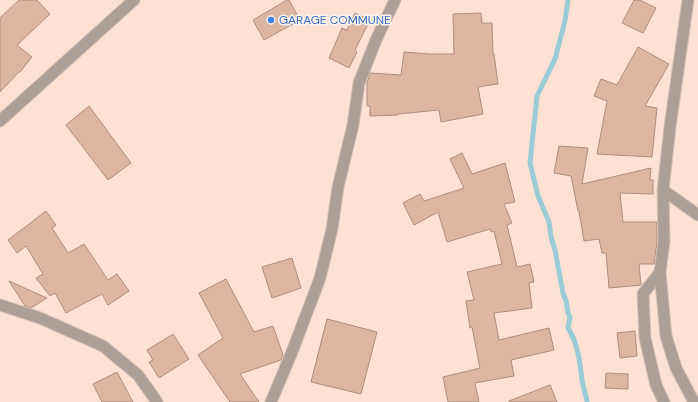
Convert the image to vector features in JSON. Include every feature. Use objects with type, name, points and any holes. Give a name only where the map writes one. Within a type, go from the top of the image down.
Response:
[{"type":"street","points":[[0,121],[134,0]]},
{"type":"street","points":[[271,402],[320,278],[332,229],[338,187],[353,125],[359,83],[376,40],[396,0]]},
{"type":"street","points":[[688,0],[670,127],[664,190],[664,242],[660,272],[666,336],[676,368],[694,402]]},
{"type":"street","points":[[686,12],[698,3]]},
{"type":"street","points":[[664,190],[698,215]]},
{"type":"street","points":[[660,272],[643,294],[645,338],[656,386],[664,402]]},
{"type":"street","points":[[0,305],[40,318],[103,346],[138,374],[157,402]]},
{"type":"building","points":[[19,0],[37,0],[50,14],[17,45],[32,57],[20,72],[0,92],[0,18]]},
{"type":"building","points":[[289,0],[300,20],[264,40],[253,20]]},
{"type":"building","points":[[634,0],[640,0],[656,8],[643,33],[622,23]]},
{"type":"building","points":[[355,13],[370,20],[355,50],[357,52],[349,68],[329,58],[342,28],[347,30]]},
{"type":"building","points":[[481,13],[482,23],[492,23],[493,54],[498,84],[478,87],[483,114],[441,122],[439,110],[398,115],[370,116],[370,106],[367,106],[367,83],[370,73],[401,75],[404,52],[454,54],[453,14]]},
{"type":"building","points":[[638,47],[669,64],[645,106],[657,108],[652,157],[597,154],[607,101],[594,96],[601,79],[617,85]]},
{"type":"building","points":[[89,106],[131,163],[108,180],[66,125]]},
{"type":"building","points":[[559,146],[588,148],[582,184],[651,168],[650,180],[653,180],[653,194],[620,193],[623,222],[657,222],[657,242],[654,264],[639,264],[641,285],[609,288],[606,253],[602,253],[599,239],[584,241],[571,176],[554,173]]},
{"type":"building","points":[[462,153],[472,174],[505,163],[515,202],[504,204],[512,223],[507,225],[517,267],[530,264],[534,282],[529,283],[532,308],[494,313],[499,340],[549,328],[554,350],[511,360],[514,376],[475,383],[479,402],[448,402],[443,377],[480,368],[472,327],[470,328],[466,301],[474,300],[467,272],[502,264],[494,231],[491,232],[490,229],[447,242],[438,212],[414,225],[403,203],[420,194],[424,201],[464,188],[450,159]]},
{"type":"building","points":[[46,211],[56,225],[52,228],[68,253],[84,244],[108,280],[117,274],[129,291],[108,305],[102,294],[66,313],[55,293],[50,296],[36,278],[43,274],[26,246],[17,253],[8,240]]},
{"type":"building","points":[[292,258],[301,288],[272,298],[262,267]]},
{"type":"building","points":[[226,279],[254,332],[273,326],[283,355],[281,360],[240,374],[259,402],[230,402],[198,355],[223,338],[199,293]]},
{"type":"building","points":[[9,281],[47,298],[31,308],[25,306]]},
{"type":"building","points":[[327,319],[377,332],[361,394],[311,382]]},
{"type":"building","points":[[635,331],[637,356],[620,358],[617,333]]},
{"type":"building","points":[[173,334],[189,359],[159,378],[149,362],[153,360],[147,350]]},
{"type":"building","points":[[117,372],[133,402],[102,402],[93,384]]},
{"type":"building","points":[[606,373],[628,374],[628,389],[605,388]]},
{"type":"building","points":[[550,385],[557,402],[509,402],[509,401]]},
{"type":"waterway","points":[[568,0],[565,21],[555,59],[537,96],[530,163],[538,196],[549,222],[563,293],[570,317],[568,328],[576,347],[587,402]]},
{"type":"place","name":"GARAGE COMMUNE","points":[[271,20]]}]
